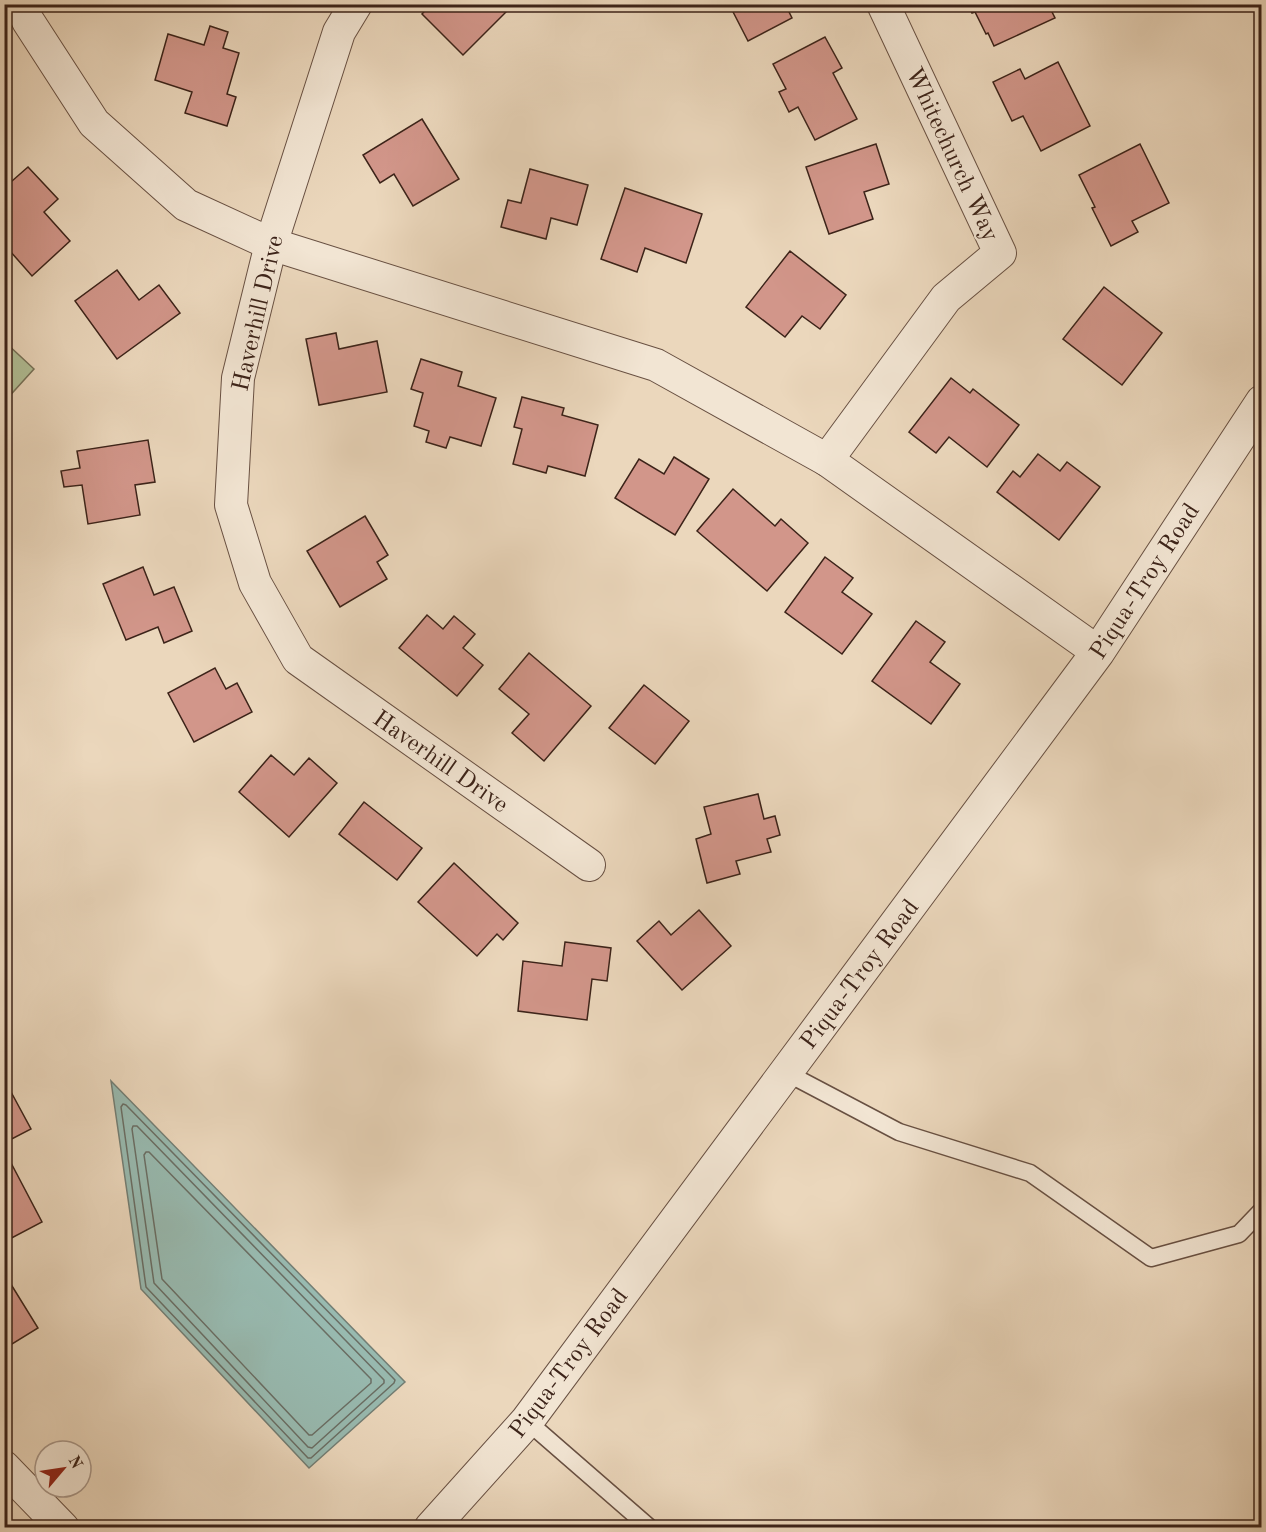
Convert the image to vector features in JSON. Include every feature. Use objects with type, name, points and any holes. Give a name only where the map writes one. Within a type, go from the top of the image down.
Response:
[{"type":"street","points":[[20,4],[28,21],[93,123],[186,206],[271,244],[657,365],[827,460],[1098,652]]},
{"type":"street","name":"Haverhill Drive","points":[[356,4],[339,32],[271,244],[238,378],[231,505],[255,583],[297,659],[589,865]]},
{"type":"street","name":"Whitechurch Way","points":[[827,460],[946,298],[1000,253],[883,4]]},
{"type":"street","name":"Piqua-Troy Road","points":[[431,1527],[527,1421],[1098,652],[1262,402]]},
{"type":"street","points":[[4,1467],[63,1527]]},
{"type":"lane","points":[[785,1072],[899,1132],[1030,1173],[1151,1258],[1239,1234],[1262,1210]]},
{"type":"lane","points":[[527,1421],[650,1527]]},
{"type":"green space","points":[[5,342],[34,369],[5,401]]},
{"type":"water","points":[[111,1081],[405,1382],[309,1468],[141,1289]]},
{"type":"building","points":[[431,4],[511,4],[512,6],[463,55],[422,14]]},
{"type":"building","points":[[729,4],[785,4],[792,18],[748,41]]},
{"type":"building","points":[[961,4],[1048,4],[1055,18],[994,46],[975,12],[972,13],[968,5],[962,8]]},
{"type":"building","points":[[210,26],[228,32],[223,48],[239,53],[227,94],[236,97],[227,126],[185,113],[192,92],[155,80],[168,34],[204,45]]},
{"type":"building","points":[[825,37],[842,68],[833,73],[857,119],[815,140],[798,107],[789,112],[779,92],[786,89],[773,64]]},
{"type":"building","points":[[1058,62],[1090,126],[1041,151],[1023,116],[1012,121],[993,82],[1020,69],[1025,79]]},
{"type":"building","points":[[422,119],[459,179],[413,206],[394,174],[380,183],[363,155]]},
{"type":"building","points":[[876,144],[889,184],[864,192],[873,219],[829,234],[806,167]]},
{"type":"building","points":[[1140,144],[1169,203],[1132,221],[1138,232],[1111,246],[1079,175]]},
{"type":"building","points":[[28,167],[58,199],[44,212],[70,241],[32,276],[10,251],[4,256],[4,204],[10,200],[4,194],[4,188]]},
{"type":"building","points":[[530,169],[588,185],[577,225],[551,218],[546,239],[501,227],[508,200],[521,203]]},
{"type":"building","points":[[625,188],[702,214],[686,263],[645,248],[637,272],[601,259]]},
{"type":"building","points":[[790,251],[846,295],[820,329],[802,316],[785,337],[746,307]]},
{"type":"building","points":[[117,270],[139,300],[159,285],[180,313],[117,359],[75,301]]},
{"type":"building","points":[[1104,287],[1162,333],[1122,385],[1063,339]]},
{"type":"building","points":[[336,333],[339,349],[377,341],[387,392],[319,405],[306,339]]},
{"type":"building","points":[[421,359],[462,372],[458,386],[496,398],[481,446],[450,437],[446,448],[426,442],[429,431],[414,426],[423,393],[411,389]]},
{"type":"building","points":[[951,378],[970,393],[973,389],[1019,425],[987,467],[949,437],[936,453],[909,432]]},
{"type":"building","points":[[522,397],[564,408],[562,415],[598,425],[585,476],[548,466],[546,473],[513,464],[522,429],[514,427]]},
{"type":"building","points":[[148,440],[155,482],[135,485],[140,515],[88,524],[82,485],[64,487],[61,471],[80,468],[77,451]]},
{"type":"building","points":[[1038,454],[1060,471],[1067,462],[1100,487],[1059,540],[997,492],[1013,471],[1020,477]]},
{"type":"building","points":[[674,457],[709,479],[675,535],[615,498],[639,459],[664,474]]},
{"type":"building","points":[[733,489],[775,526],[781,519],[808,543],[767,591],[697,531]]},
{"type":"building","points":[[365,516],[388,555],[377,562],[387,579],[340,607],[307,551]]},
{"type":"building","points":[[825,557],[853,578],[842,592],[872,614],[842,654],[785,612]]},
{"type":"building","points":[[143,567],[154,595],[174,587],[192,631],[164,643],[158,627],[126,640],[103,584]]},
{"type":"building","points":[[427,615],[443,629],[454,616],[475,634],[463,648],[483,665],[457,696],[399,648]]},
{"type":"building","points":[[916,621],[945,642],[930,662],[960,684],[931,724],[872,681]]},
{"type":"building","points":[[529,653],[591,706],[544,761],[512,733],[529,714],[499,689]]},
{"type":"building","points":[[215,668],[226,689],[237,683],[252,712],[194,742],[168,693]]},
{"type":"building","points":[[644,685],[689,721],[655,764],[609,728]]},
{"type":"building","points":[[271,755],[294,775],[309,758],[337,783],[289,837],[239,792]]},
{"type":"building","points":[[758,794],[764,819],[775,816],[780,835],[767,839],[771,852],[736,861],[740,874],[707,883],[696,839],[711,834],[704,807]]},
{"type":"building","points":[[364,802],[422,848],[397,880],[339,834]]},
{"type":"building","points":[[454,863],[518,923],[503,940],[497,934],[477,956],[418,902]]},
{"type":"building","points":[[699,910],[731,946],[682,990],[637,941],[659,921],[671,935]]},
{"type":"building","points":[[565,942],[611,948],[607,981],[592,979],[587,1020],[518,1011],[523,961],[562,966]]},
{"type":"building","points":[[4,1079],[31,1129],[4,1143]]},
{"type":"building","points":[[10,1161],[42,1222],[4,1242],[4,1165]]},
{"type":"building","points":[[4,1273],[38,1328],[4,1349]]}]
